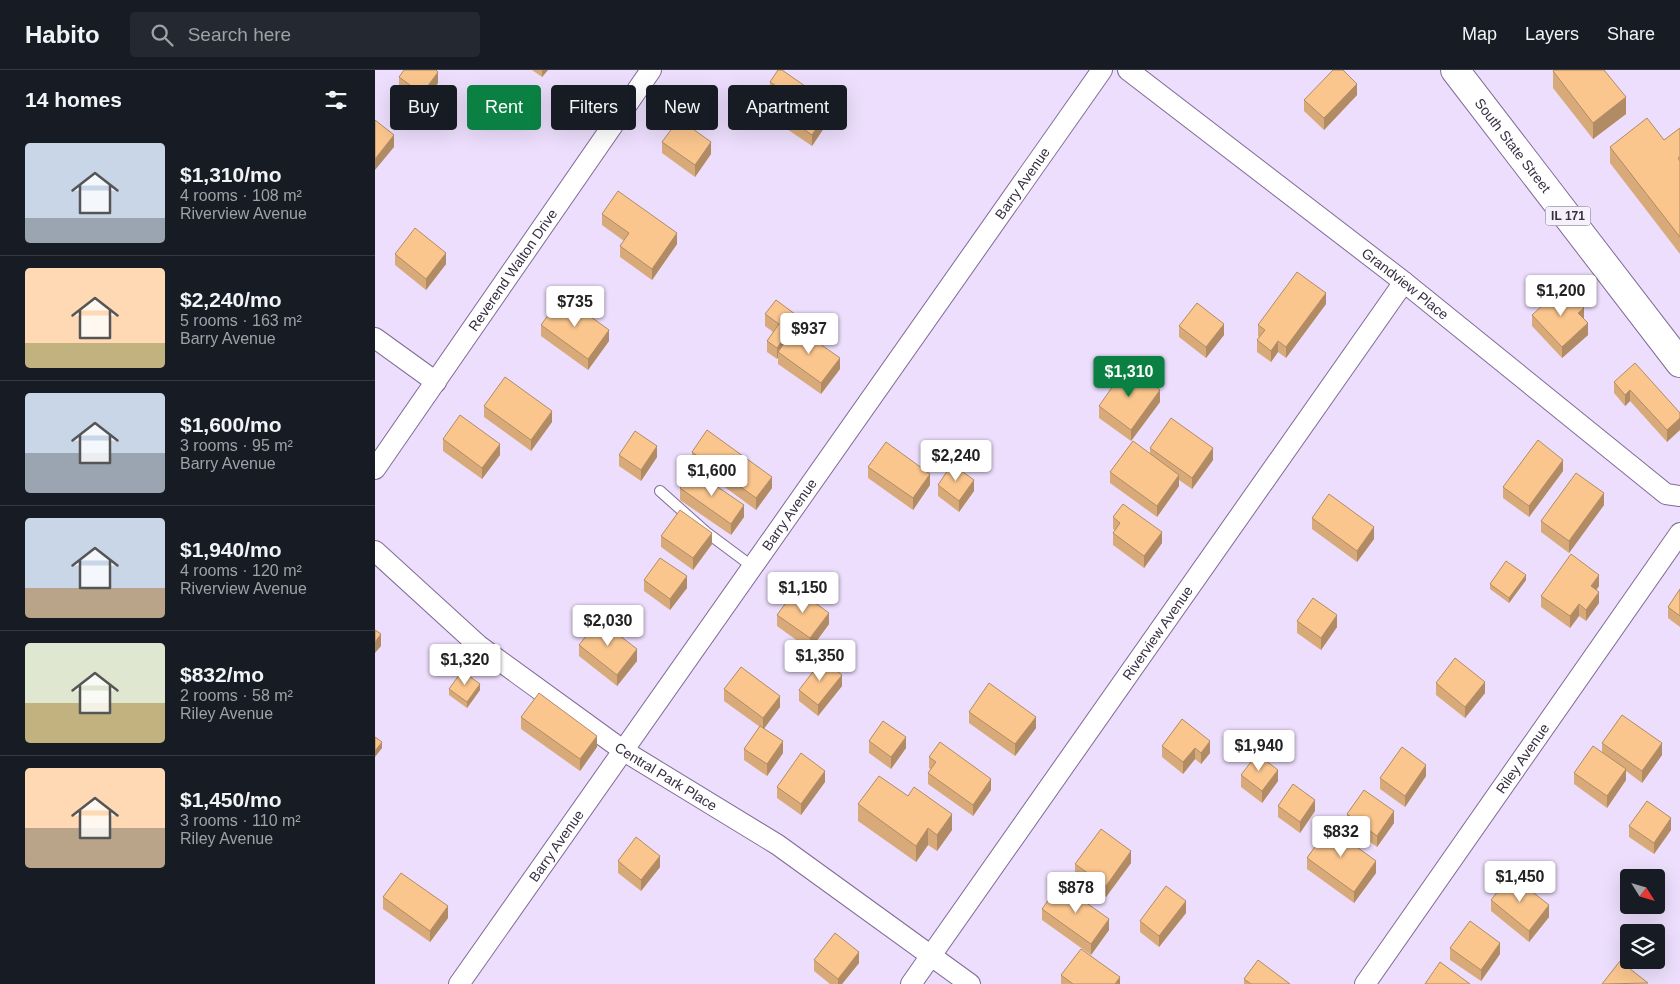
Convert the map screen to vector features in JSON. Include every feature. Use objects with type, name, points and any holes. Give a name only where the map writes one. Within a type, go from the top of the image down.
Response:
[{"type":"main road","name":"South State Street","points":[[1455,70],[1680,363]]},
{"type":"street","name":"Reverend Walton Drive","points":[[375,469],[651,70]]},
{"type":"street","name":"Barry Avenue","points":[[459,984],[1102,70]]},
{"type":"street","name":"Grandview Place","points":[[1128,70],[1404,282],[1666,494],[1680,496]]},
{"type":"street","name":"Riverview Avenue","points":[[911,984],[1404,282]]},
{"type":"street","points":[[375,338],[436,382]]},
{"type":"street","name":"Riley Avenue","points":[[1365,984],[1680,533]]},
{"type":"street","name":"Central Park Place","points":[[375,551],[478,645],[624,751],[778,845],[970,984]]},
{"type":"lane","points":[[660,491],[706,532],[753,567]]},
{"type":"building","points":[[404,70],[436,70],[438,72],[429,85],[410,85],[399,77]]},
{"type":"building","points":[[778,70],[782,70],[803,85],[775,85],[770,82]]},
{"type":"building","points":[[1333,70],[1343,70],[1357,84],[1324,118],[1304,100]]},
{"type":"building","points":[[1604,70],[1626,97],[1593,123],[1553,71]]},
{"type":"building","points":[[1647,118],[1664,140],[1680,128],[1680,157],[1678,158],[1680,161],[1680,237],[1610,147]]},
{"type":"building","points":[[375,120],[394,135],[375,159]]},
{"type":"building","points":[[671,130],[694,130],[711,142],[695,165],[662,142]]},
{"type":"building","points":[[805,130],[815,130],[812,135]]},
{"type":"building","points":[[618,191],[677,233],[652,269],[620,246],[629,233],[602,214]]},
{"type":"building","points":[[415,228],[446,253],[426,279],[395,254]]},
{"type":"building","points":[[1297,272],[1326,293],[1286,347],[1278,341],[1271,351],[1257,340],[1265,330],[1258,325]]},
{"type":"building","points":[[1564,286],[1584,308],[1578,313],[1588,323],[1562,347],[1532,315]]},
{"type":"building","points":[[562,296],[609,330],[588,359],[541,325]]},
{"type":"building","points":[[776,300],[799,317],[777,348],[767,341],[779,324],[765,314]]},
{"type":"building","points":[[1197,303],[1224,324],[1206,347],[1179,326]]},
{"type":"building","points":[[796,327],[840,358],[821,383],[778,352]]},
{"type":"building","points":[[1635,363],[1680,413],[1680,418],[1667,430],[1630,390],[1625,395],[1614,382]]},
{"type":"building","points":[[1127,366],[1160,390],[1131,430],[1099,406]]},
{"type":"building","points":[[505,377],[552,411],[531,440],[484,406]]},
{"type":"building","points":[[460,415],[500,444],[482,468],[443,439]]},
{"type":"building","points":[[1171,418],[1213,448],[1192,478],[1150,448]]},
{"type":"building","points":[[707,430],[772,477],[756,498],[692,452]]},
{"type":"building","points":[[635,431],[657,446],[641,470],[619,455]]},
{"type":"building","points":[[1538,440],[1563,460],[1529,506],[1503,487]]},
{"type":"building","points":[[1133,441],[1179,475],[1157,506],[1110,472]]},
{"type":"building","points":[[886,442],[930,474],[913,498],[868,467]]},
{"type":"building","points":[[952,464],[974,480],[959,501],[938,485]]},
{"type":"building","points":[[693,470],[744,505],[731,524],[680,488]]},
{"type":"building","points":[[1576,473],[1604,493],[1569,541],[1541,521]]},
{"type":"building","points":[[1329,494],[1374,527],[1357,551],[1312,518]]},
{"type":"building","points":[[1123,504],[1162,532],[1144,556],[1113,533],[1120,523],[1113,517]]},
{"type":"building","points":[[680,510],[712,533],[693,558],[661,536]]},
{"type":"building","points":[[1571,554],[1599,575],[1591,586],[1599,592],[1586,610],[1579,604],[1570,616],[1541,596]]},
{"type":"building","points":[[660,558],[687,576],[670,599],[644,580]]},
{"type":"building","points":[[1506,561],[1526,575],[1509,598],[1490,584]]},
{"type":"building","points":[[796,589],[829,613],[810,638],[777,615]]},
{"type":"building","points":[[1680,589],[1680,616],[1668,607]]},
{"type":"building","points":[[1313,598],[1337,615],[1321,638],[1297,621]]},
{"type":"building","points":[[599,620],[637,649],[617,675],[579,645]]},
{"type":"building","points":[[375,630],[381,634],[375,642]]},
{"type":"building","points":[[1455,658],[1485,682],[1465,707],[1436,683]]},
{"type":"building","points":[[822,660],[842,675],[818,705],[799,690]]},
{"type":"building","points":[[741,667],[780,696],[763,718],[724,689]]},
{"type":"building","points":[[462,671],[480,684],[467,702],[449,689]]},
{"type":"building","points":[[989,683],[1036,717],[1015,744],[969,712]]},
{"type":"building","points":[[539,693],[597,736],[580,759],[521,717]]},
{"type":"building","points":[[1622,715],[1662,743],[1642,771],[1602,743]]},
{"type":"building","points":[[1182,719],[1210,741],[1201,753],[1195,748],[1183,762],[1162,746]]},
{"type":"building","points":[[883,721],[906,737],[891,757],[869,741]]},
{"type":"building","points":[[760,726],[783,741],[767,764],[744,749]]},
{"type":"building","points":[[375,737],[382,742],[375,751]]},
{"type":"building","points":[[940,742],[991,779],[973,805],[928,773],[936,762],[929,757]]},
{"type":"building","points":[[1593,746],[1626,769],[1607,796],[1574,773]]},
{"type":"building","points":[[1402,747],[1426,765],[1405,796],[1380,778]]},
{"type":"building","points":[[801,753],[825,771],[801,804],[777,787]]},
{"type":"building","points":[[1257,754],[1278,770],[1262,791],[1241,775]]},
{"type":"building","points":[[879,776],[908,796],[914,787],[952,814],[937,835],[928,828],[916,846],[858,804]]},
{"type":"building","points":[[1293,784],[1315,800],[1300,822],[1278,806]]},
{"type":"building","points":[[1364,790],[1394,811],[1377,836],[1347,814]]},
{"type":"building","points":[[1647,801],[1671,818],[1654,843],[1629,826]]},
{"type":"building","points":[[1324,823],[1376,861],[1354,892],[1307,858],[1319,841],[1314,837]]},
{"type":"building","points":[[1101,829],[1131,851],[1106,886],[1075,864]]},
{"type":"building","points":[[636,837],[660,856],[641,880],[618,861]]},
{"type":"building","points":[[401,873],[448,906],[430,931],[383,897]]},
{"type":"building","points":[[1511,875],[1549,905],[1529,931],[1491,900]]},
{"type":"building","points":[[1060,884],[1109,919],[1091,944],[1042,909]]},
{"type":"building","points":[[1166,886],[1186,901],[1159,936],[1140,921]]},
{"type":"building","points":[[1470,921],[1500,943],[1481,970],[1450,948]]},
{"type":"building","points":[[835,933],[859,952],[838,979],[814,960]]},
{"type":"building","points":[[1081,949],[1120,977],[1115,984],[1073,984],[1061,975]]},
{"type":"building","points":[[1258,960],[1290,984],[1251,984],[1244,979]]},
{"type":"building","points":[[1620,961],[1620,969],[1630,969],[1648,983],[1602,984]]},
{"type":"building","points":[[1440,962],[1470,984],[1425,984]]}]
